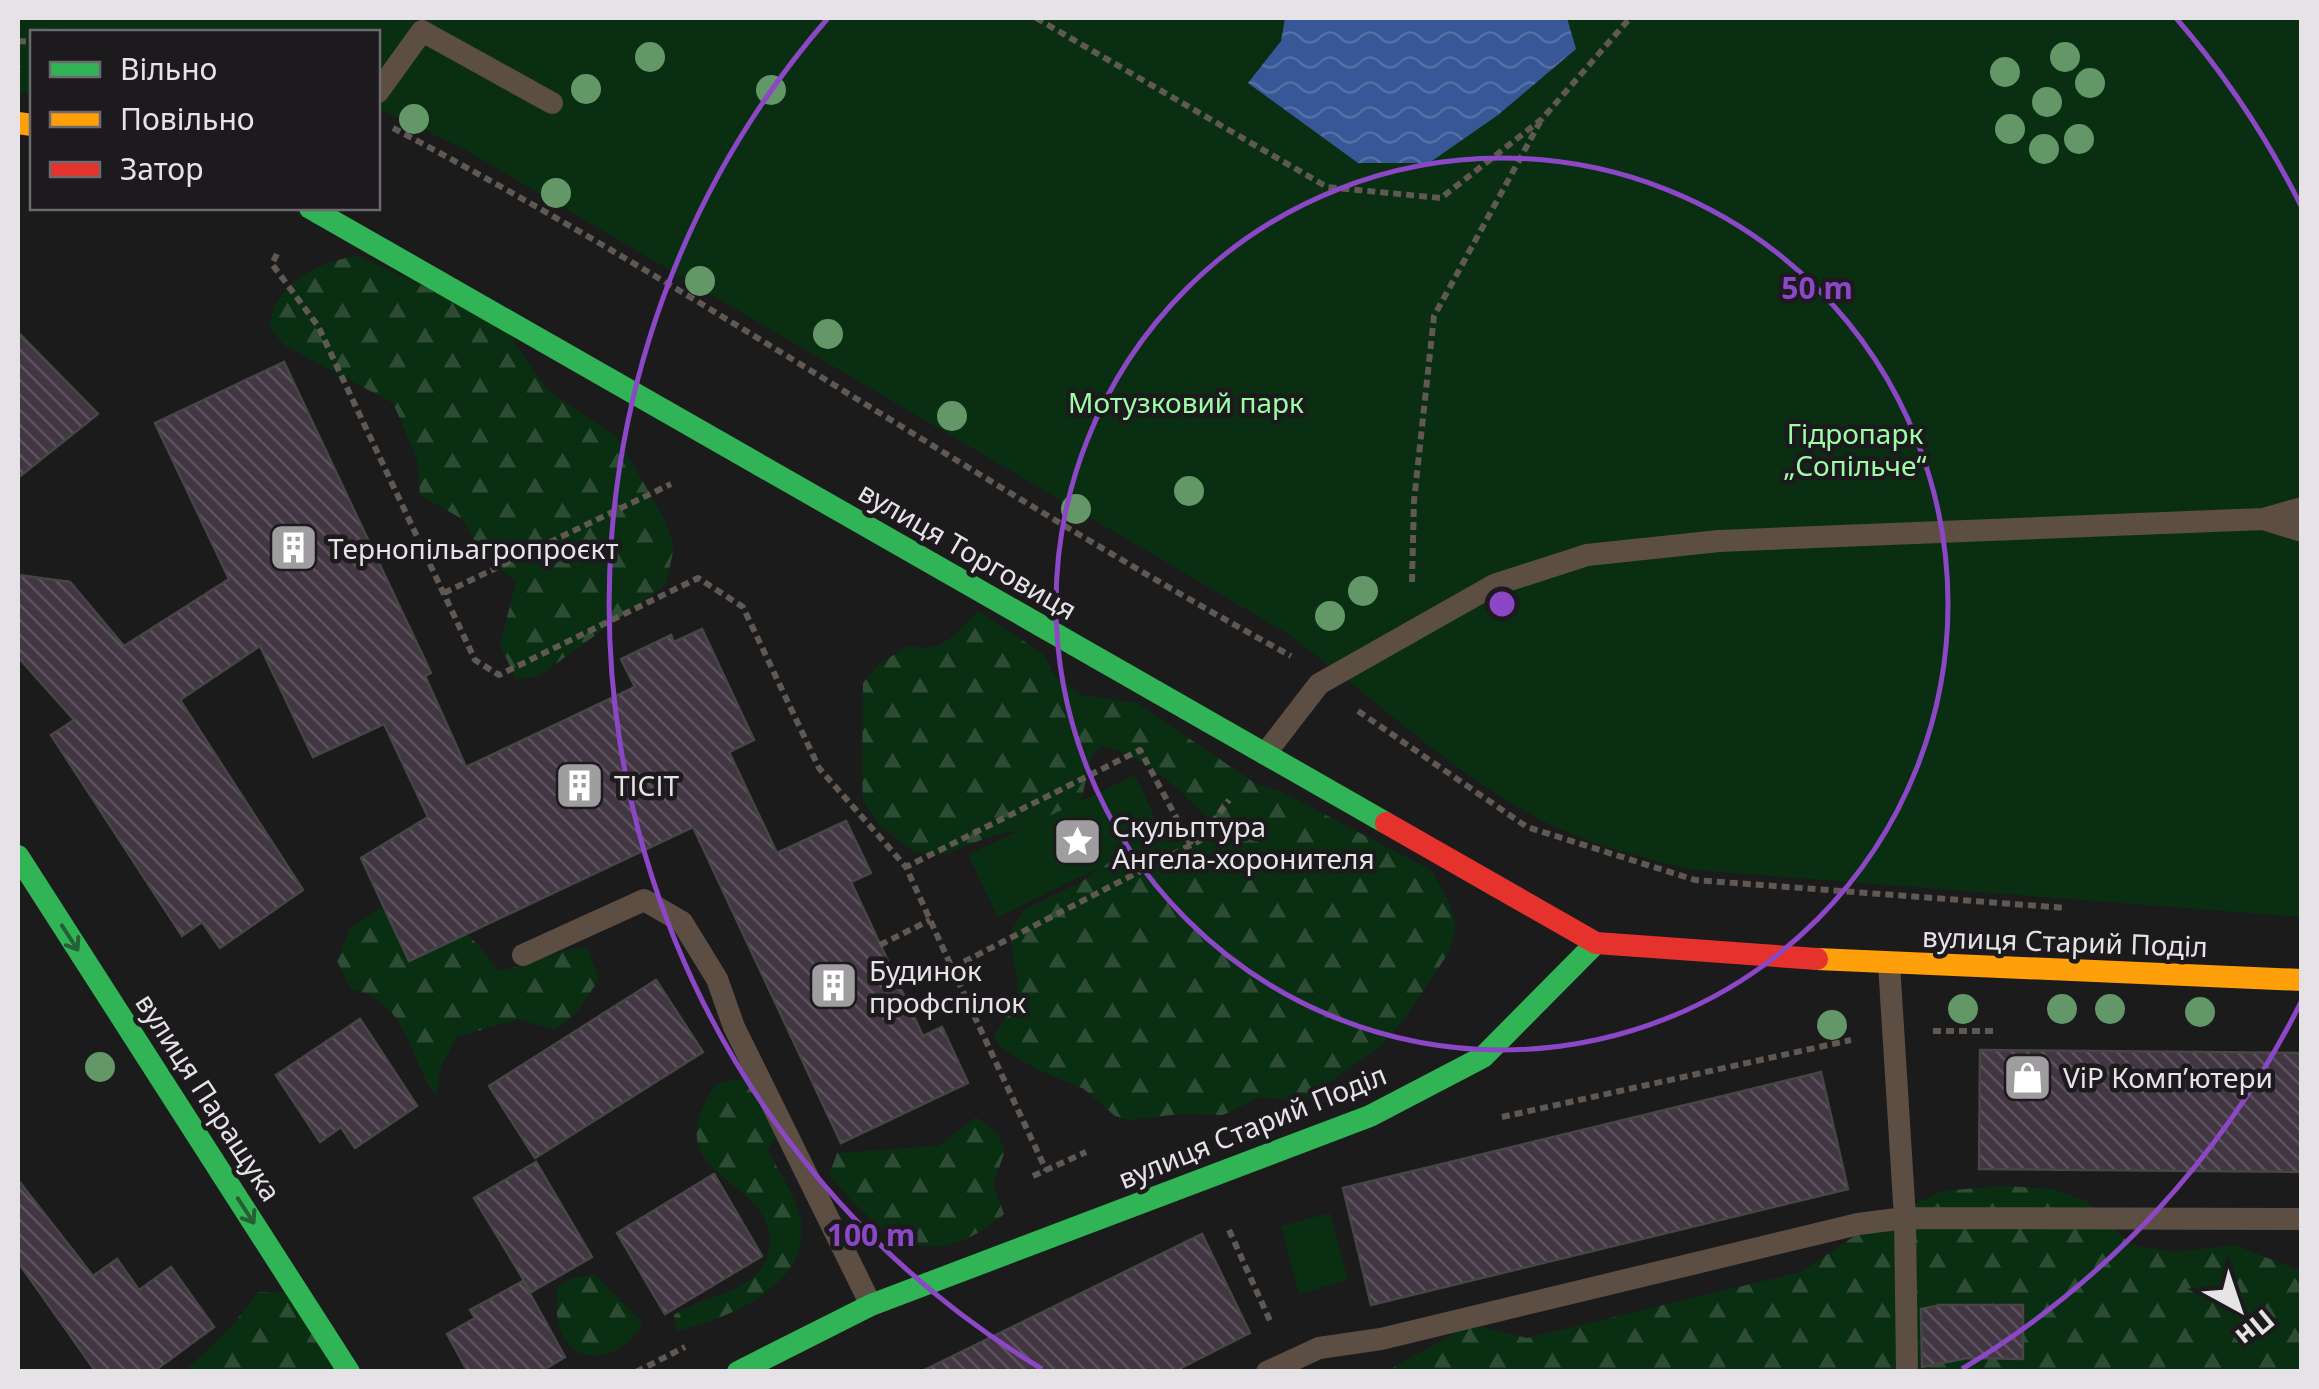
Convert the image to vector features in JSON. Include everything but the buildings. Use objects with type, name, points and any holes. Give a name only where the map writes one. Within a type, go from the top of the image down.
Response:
[{"type":"main road","name":"вулиця Торговиця","points":[[313,210],[1596,943]]},
{"type":"main road","name":"вулиця Паращука","points":[[18,856],[350,1372]]},
{"type":"main road","name":"вулиця Старий Поділ","points":[[744,1370],[872,1305],[1370,1116],[1483,1058],[1596,943],[1888,964],[2302,980]]},
{"type":"lane","points":[[380,88],[413,24],[552,104]]},
{"type":"lane","points":[[1264,754],[1320,684],[1494,586],[1587,556],[1719,541],[2262,519],[2302,508]]},
{"type":"lane","points":[[2262,519],[2302,531]]},
{"type":"lane","points":[[523,954],[644,900],[682,922],[716,979],[734,1028],[872,1305]]},
{"type":"lane","points":[[1888,964],[1906,1218],[1907,1372]]},
{"type":"lane","points":[[1267,1372],[1319,1348],[1381,1339],[1858,1224],[1906,1218],[2302,1219]]},
{"type":"path","points":[[1036,18],[1327,187],[1440,198],[1542,119],[1630,18]]},
{"type":"path","points":[[1410,633],[1414,501],[1434,316],[1542,119]]},
{"type":"path","points":[[380,121],[654,272],[801,366],[1298,660],[1320,684],[1526,827],[1695,880],[2086,909]]},
{"type":"path","points":[[279,250],[272,264],[318,326],[475,660],[499,676],[698,578],[743,606],[819,768],[906,867],[1046,1170]]},
{"type":"path","points":[[444,594],[671,484]]},
{"type":"path","points":[[906,867],[1140,750],[1191,846]]},
{"type":"path","points":[[952,968],[1191,846],[1232,796]]},
{"type":"path","points":[[880,945],[930,920]]},
{"type":"path","points":[[1492,1119],[1895,1031],[2014,1031]]},
{"type":"path","points":[[1225,1220],[1288,1361]]},
{"type":"green space","points":[[18,18],[205,30],[30,30],[30,95],[18,92]]},
{"type":"green space","name":"Гідропарк „Сопільче“","points":[[18,18],[2301,18],[2301,917],[1695,870],[1567,832],[1528,813],[1465,772],[1288,634],[464,149],[380,109],[380,30],[76,30],[18,24]]},
{"type":"green space","points":[[358,256],[499,321],[548,391],[617,437],[665,520],[674,547],[666,584],[539,676],[516,679],[500,645],[516,582],[479,551],[464,520],[420,495],[417,459],[393,403],[284,345],[270,327],[280,299],[301,277],[329,263]]},
{"type":"green space","points":[[978,611],[1042,653],[1055,676],[1081,695],[1137,703],[1256,784],[1280,791],[1432,871],[1450,905],[1456,927],[1449,952],[1408,1014],[1381,1046],[1302,1101],[1259,1097],[1223,1115],[1180,1114],[1128,1120],[1115,1116],[1084,1089],[1036,1069],[1000,1047],[994,1035],[1014,1002],[1018,983],[1012,930],[1024,910],[1080,883],[1152,830],[1212,823],[1148,766],[1101,746],[1092,756],[1080,804],[1061,821],[994,835],[942,855],[913,851],[880,826],[863,801],[863,683],[879,664],[908,646],[931,647],[948,640]]},
{"type":"green space","points":[[1135,775],[1164,836],[998,917],[968,855]]},
{"type":"green space","points":[[384,906],[450,924],[474,941],[498,971],[587,948],[599,979],[578,1011],[555,1030],[519,1019],[457,1037],[441,1066],[436,1095],[396,1018],[370,996],[351,989],[337,961],[350,928]]},
{"type":"green space","points":[[750,1077],[778,1132],[768,1150],[799,1213],[800,1244],[793,1264],[762,1296],[719,1318],[677,1331],[674,1315],[748,1281],[760,1270],[769,1252],[770,1238],[763,1216],[704,1157],[697,1139],[700,1115],[716,1084]]},
{"type":"green space","points":[[976,1117],[997,1133],[1005,1151],[993,1184],[1004,1214],[953,1244],[930,1246],[889,1233],[829,1175],[837,1153],[939,1146]]},
{"type":"green space","points":[[2003,1186],[2053,1189],[2086,1201],[2131,1245],[2176,1252],[2234,1245],[2301,1271],[2301,1371],[1385,1372],[1471,1324],[1527,1338],[1801,1272],[1868,1227],[1942,1191]]},
{"type":"green space","points":[[1330,1213],[1348,1280],[1299,1294],[1281,1226]]},
{"type":"green space","points":[[595,1275],[643,1323],[627,1343],[592,1356],[570,1346],[562,1334],[557,1317],[557,1287],[572,1278]]},
{"type":"green space","points":[[258,1292],[297,1293],[340,1371],[184,1372],[232,1326]]},
{"type":"water","points":[[1285,18],[1567,18],[1576,49],[1498,115],[1429,163],[1358,163],[1248,83],[1281,41]]},
{"type":"traffic: fast","points":[[313,210],[1386,823]]},
{"type":"traffic: fast","points":[[18,856],[349,1372]]},
{"type":"traffic: fast","points":[[738,1372],[871,1305],[1370,1116],[1483,1057],[1596,943]]},
{"type":"traffic: slow","points":[[18,123],[30,125]]},
{"type":"traffic: slow","points":[[1817,959],[2302,980]]},
{"type":"traffic: jam","points":[[1386,823],[1596,943],[1817,959]]},
{"type":"place","name":"Тернопільагропроєкт","points":[[293,548]]},
{"type":"place","name":"ТІСІТ","points":[[579,785]]},
{"type":"place","name":"Скульптура Ангела-хоронителя","points":[[1077,842]]},
{"type":"place","name":"Будинок профспілок","points":[[834,986]]},
{"type":"place","name":"ViP Комп’ютери","points":[[2028,1077]]},
{"type":"park label","name":"Мотузковий парк","points":[[1186,402]]}]
